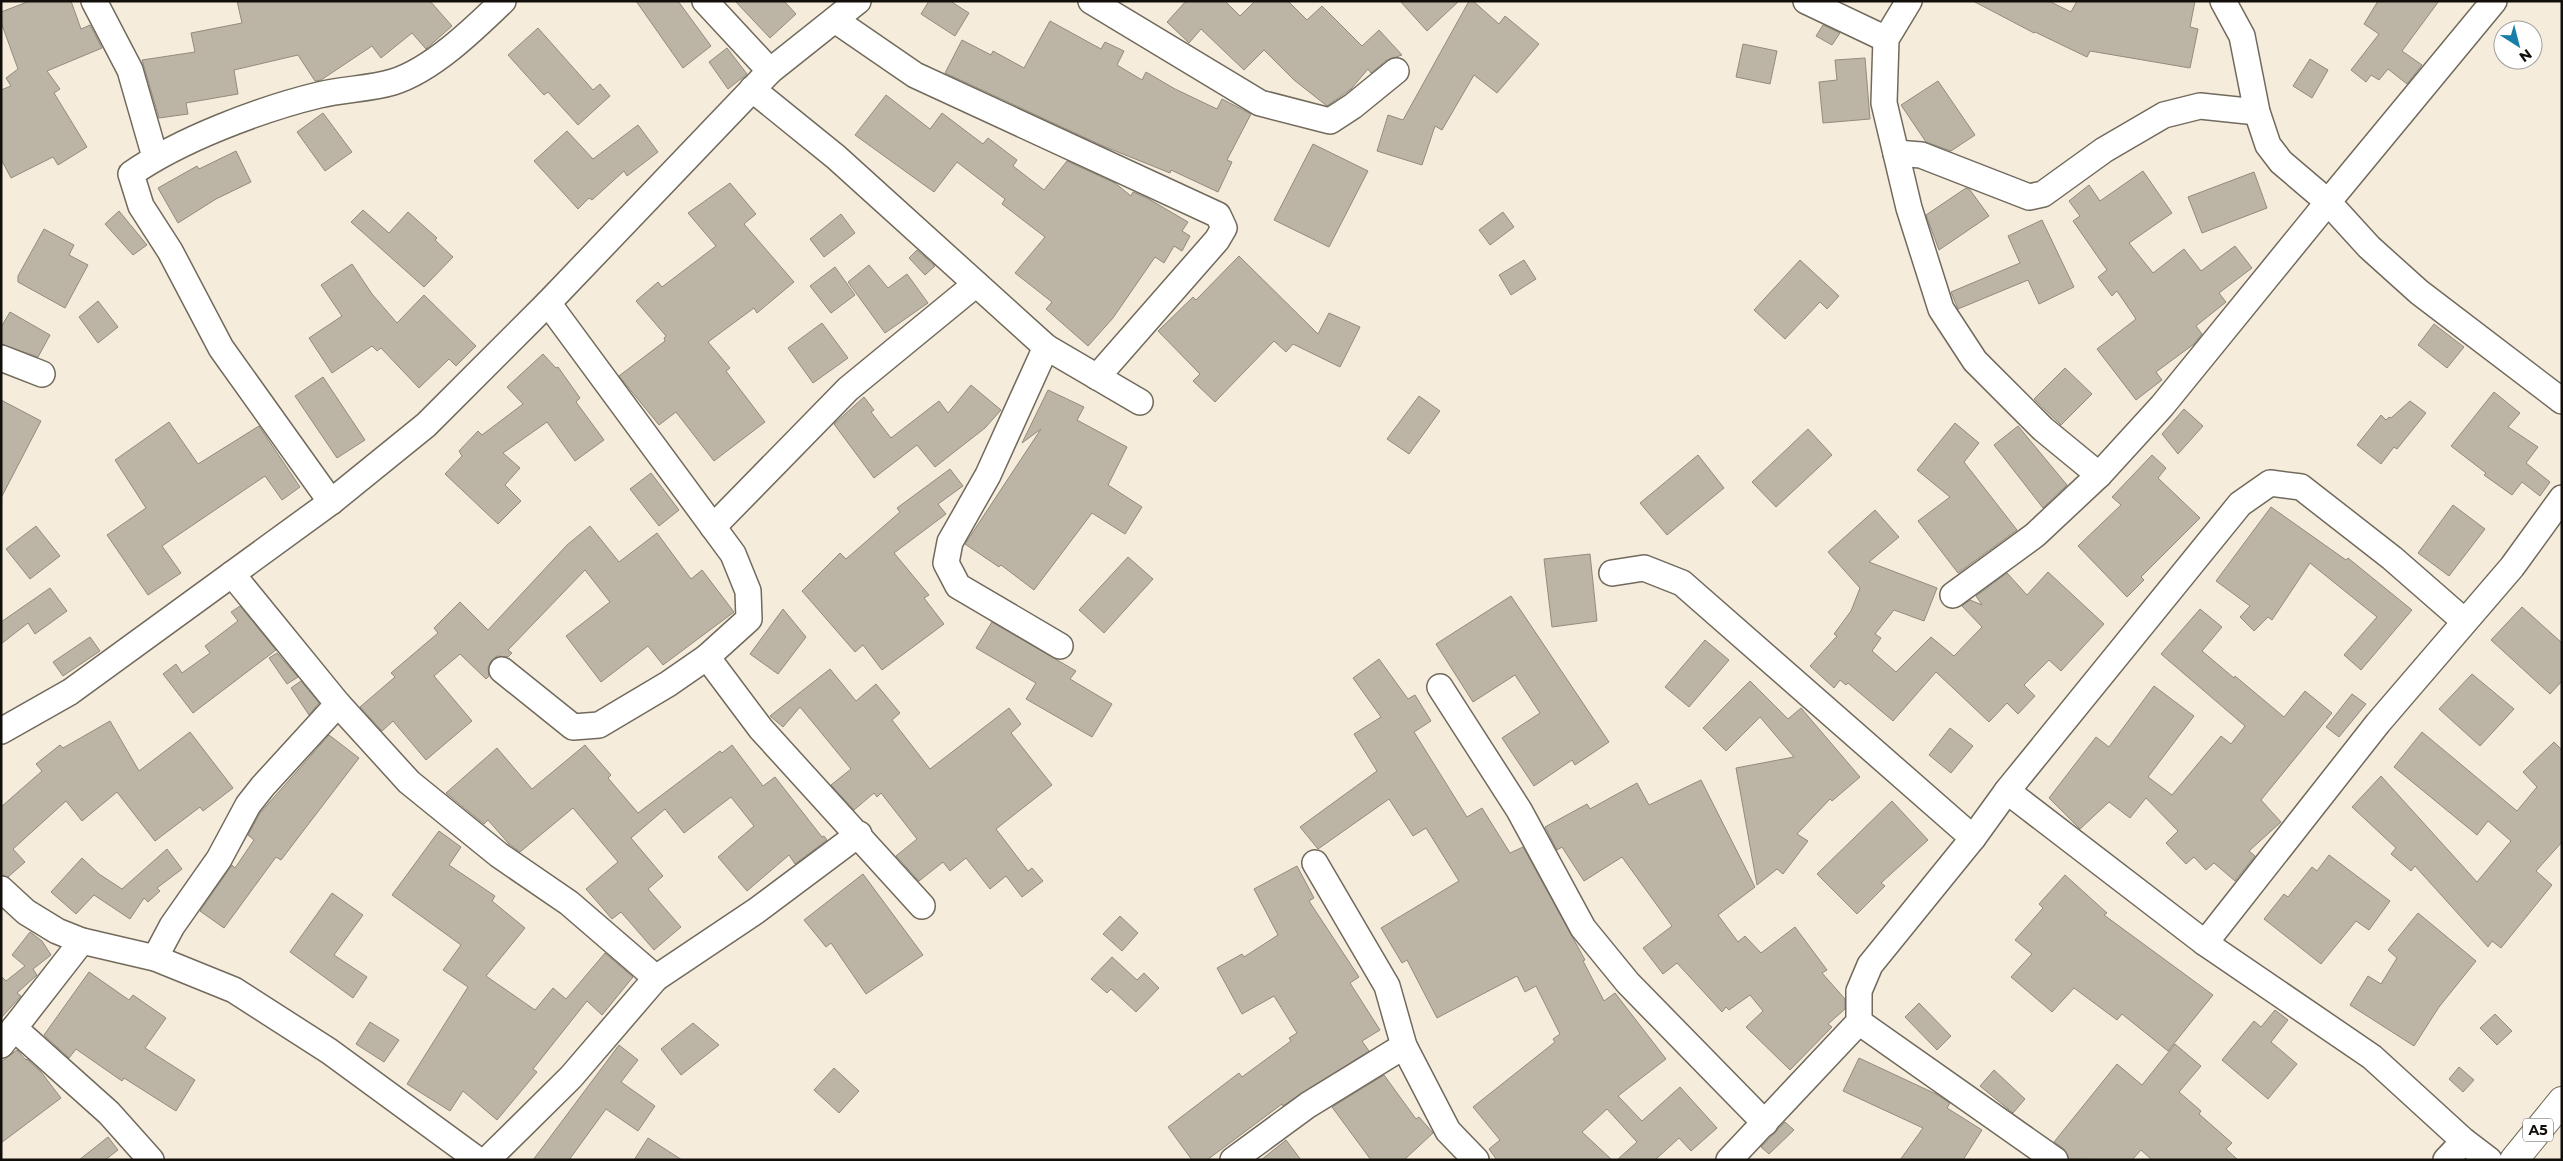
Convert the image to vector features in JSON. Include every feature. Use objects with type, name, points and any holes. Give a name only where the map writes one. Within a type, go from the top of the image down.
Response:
[{"type":"highway","name":"A5","points":[[2514,1160],[2562,1101]]},
{"type":"street","points":[[94,1],[130,70],[154,157]]},
{"type":"street","points":[[331,502],[221,348],[170,251],[141,206],[131,174],[154,157],[234,122],[318,95],[394,82],[429,64],[503,1]]},
{"type":"street","points":[[705,1],[770,71]]},
{"type":"street","points":[[1,731],[70,692],[331,502],[426,425],[548,303],[770,71],[858,1]]},
{"type":"street","points":[[1091,1],[1260,103],[1330,121],[1354,106],[1396,71]]},
{"type":"street","points":[[1806,1],[1886,38]]},
{"type":"street","points":[[1909,1],[1886,38],[1884,103],[1909,208],[1941,309],[1975,362],[2043,430],[2099,475]]},
{"type":"street","points":[[2223,1],[2242,36],[2257,112],[2268,144],[2281,162],[2328,202],[2369,247],[2419,292],[2562,401]]},
{"type":"street","points":[[1953,595],[2035,535],[2099,475],[2162,406],[2494,1]]},
{"type":"street","points":[[835,20],[915,75],[1218,215],[1224,228],[1217,240],[1098,377]]},
{"type":"street","points":[[752,89],[836,157],[1046,347],[1140,402]]},
{"type":"street","points":[[1896,154],[1921,156],[2029,197],[2042,194],[2104,150],[2164,114],[2200,106],[2257,112]]},
{"type":"street","points":[[713,527],[848,389],[976,284]]},
{"type":"street","points":[[502,670],[573,727],[599,725],[668,684],[707,657],[749,619],[748,590],[732,554],[548,303]]},
{"type":"street","points":[[1046,347],[988,475],[950,542],[946,563],[958,586],[1060,646]]},
{"type":"street","points":[[1,358],[42,374]]},
{"type":"street","points":[[1729,1160],[1859,1022],[1859,991],[1870,965],[1973,838],[2007,791],[2240,504],[2270,483],[2301,487],[2392,558],[2463,620]]},
{"type":"street","points":[[2205,943],[2378,723],[2463,620],[2512,567],[2562,498]]},
{"type":"street","points":[[1612,573],[1644,568],[1682,583],[1973,838]]},
{"type":"street","points":[[232,574],[338,704],[409,782],[499,855],[569,903],[656,978]]},
{"type":"street","points":[[707,657],[761,729],[859,834],[922,906]]},
{"type":"street","points":[[1440,687],[1519,810],[1583,928],[1628,983],[1765,1122]]},
{"type":"street","points":[[155,958],[172,926],[219,859],[248,805],[338,704]]},
{"type":"street","points":[[2007,791],[2205,943],[2372,1057],[2464,1141],[2489,1160]]},
{"type":"street","points":[[487,1160],[570,1077],[656,978],[756,911],[859,834]]},
{"type":"street","points":[[1315,863],[1387,986],[1404,1046],[1448,1131],[1476,1160]]},
{"type":"street","points":[[1,890],[26,912],[57,931],[82,941],[155,958],[234,990],[330,1051],[478,1160]]},
{"type":"street","points":[[82,941],[8,1036],[109,1113],[151,1160]]},
{"type":"street","points":[[1859,1022],[2027,1152],[2055,1160]]},
{"type":"street","points":[[1233,1160],[1308,1105],[1404,1046]]},
{"type":"street","points":[[2446,1160],[2464,1141]]},
{"type":"building","points":[[30,1],[71,1],[81,29],[90,25],[102,48],[47,71],[60,89],[54,93],[87,147],[58,165],[53,157],[11,178],[1,159],[1,90],[11,86],[6,78],[18,69],[1,22],[1,12]]},
{"type":"building","points":[[237,1],[430,1],[452,26],[426,49],[412,33],[381,58],[372,46],[321,80],[315,81],[298,55],[234,70],[238,94],[186,103],[188,114],[159,118],[142,60],[195,52],[191,33],[242,23]]},
{"type":"building","points":[[636,1],[678,1],[711,46],[683,68]]},
{"type":"building","points":[[735,1],[784,1],[796,14],[770,38]]},
{"type":"building","points":[[929,1],[950,1],[969,13],[955,36],[921,14]]},
{"type":"building","points":[[1186,1],[1225,1],[1240,16],[1255,1],[1288,1],[1307,20],[1322,6],[1362,46],[1379,30],[1402,55],[1387,60],[1371,73],[1368,69],[1351,89],[1327,106],[1294,80],[1264,50],[1244,70],[1201,29],[1189,43],[1167,22]]},
{"type":"building","points":[[1400,1],[1459,1],[1427,31]]},
{"type":"building","points":[[1469,1],[1473,1],[1499,24],[1505,16],[1539,44],[1497,93],[1474,75],[1442,130],[1435,126],[1422,165],[1377,151],[1388,115],[1403,120]]},
{"type":"building","points":[[1973,1],[2049,1],[2071,12],[2077,1],[2195,1],[2190,27],[2198,29],[2190,68],[2090,51],[2087,57],[2034,33]]},
{"type":"building","points":[[2378,1],[2439,1],[2402,51],[2422,65],[2407,84],[2388,69],[2379,80],[2371,75],[2366,82],[2351,70],[2379,34],[2364,24]]},
{"type":"building","points":[[1050,21],[1101,49],[1105,42],[1124,51],[1117,65],[1142,80],[1146,72],[1175,89],[1217,109],[1222,99],[1251,114],[1227,160],[1232,162],[1218,192],[1171,170],[1170,173],[1103,146],[945,73],[962,40],[991,55],[993,51],[1024,68]]},
{"type":"building","points":[[1823,25],[1840,33],[1832,45],[1816,36]]},
{"type":"building","points":[[538,28],[593,90],[600,84],[610,96],[578,125],[548,92],[544,95],[508,55]]},
{"type":"building","points":[[1743,44],[1777,51],[1770,84],[1736,77]]},
{"type":"building","points":[[727,48],[747,74],[728,89],[709,62]]},
{"type":"building","points":[[1865,58],[1870,119],[1823,123],[1819,82],[1837,80],[1835,60]]},
{"type":"building","points":[[2310,59],[2328,70],[2312,98],[2293,86]]},
{"type":"building","points":[[1938,81],[1975,135],[1951,151],[1926,142],[1901,105]]},
{"type":"building","points":[[886,95],[930,129],[942,113],[983,144],[988,138],[1017,160],[1013,166],[1044,190],[1067,161],[1115,183],[1131,196],[1133,192],[1147,198],[1188,222],[1182,231],[1190,236],[1182,251],[1174,246],[1164,263],[1155,257],[1113,318],[1088,346],[1046,309],[1052,302],[1015,273],[1045,237],[1002,204],[1005,199],[957,162],[934,192],[855,135]]},
{"type":"building","points":[[323,113],[352,152],[325,171],[297,132]]},
{"type":"building","points":[[638,125],[658,152],[627,176],[624,171],[592,200],[589,198],[578,209],[534,161],[567,131],[593,159]]},
{"type":"building","points":[[1313,144],[1368,171],[1329,247],[1274,220]]},
{"type":"building","points":[[236,151],[251,182],[216,199],[178,223],[158,188],[197,166],[199,169]]},
{"type":"building","points":[[2143,171],[2172,213],[2129,243],[2153,273],[2184,249],[2201,271],[2235,246],[2252,268],[2219,293],[2226,302],[2196,326],[2202,334],[2194,344],[2156,372],[2162,380],[2136,400],[2097,349],[2136,319],[2117,291],[2112,296],[2098,277],[2107,270],[2073,221],[2080,216],[2069,201],[2089,185],[2100,201]]},
{"type":"building","points":[[2254,172],[2267,208],[2202,233],[2188,197]]},
{"type":"building","points":[[730,183],[756,214],[744,224],[794,282],[757,313],[754,308],[708,342],[730,368],[726,371],[765,422],[714,461],[676,412],[659,425],[619,376],[665,341],[664,338],[666,336],[636,301],[658,282],[662,287],[716,246],[688,213]]},
{"type":"building","points":[[1966,188],[1970,190],[1989,216],[1939,250],[1926,215]]},
{"type":"building","points":[[363,210],[389,233],[408,212],[437,238],[435,240],[453,257],[424,287],[351,222]]},
{"type":"building","points":[[119,211],[147,245],[133,255],[105,224]]},
{"type":"building","points":[[1503,212],[1514,227],[1490,245],[1479,230]]},
{"type":"building","points":[[841,214],[855,233],[824,257],[810,239]]},
{"type":"building","points":[[2042,220],[2074,287],[2039,304],[2028,280],[1958,309],[1951,292],[2020,263],[2008,236]]},
{"type":"building","points":[[44,229],[74,245],[69,255],[88,265],[65,308],[18,282],[18,276]]},
{"type":"building","points":[[917,250],[935,266],[925,275],[909,258]]},
{"type":"building","points":[[1239,256],[1318,334],[1329,313],[1360,327],[1340,367],[1293,344],[1286,352],[1274,341],[1215,402],[1193,381],[1200,374],[1158,331],[1193,297],[1196,300]]},
{"type":"building","points":[[1524,260],[1536,279],[1511,295],[1499,275]]},
{"type":"building","points":[[1800,260],[1839,296],[1827,309],[1820,302],[1785,339],[1754,310]]},
{"type":"building","points":[[352,264],[372,294],[397,323],[424,295],[476,346],[456,366],[449,359],[419,388],[381,348],[377,351],[372,346],[332,373],[309,338],[342,316],[321,285]]},
{"type":"building","points":[[869,265],[888,288],[907,274],[928,303],[885,333],[848,282]]},
{"type":"building","points":[[835,267],[855,295],[831,313],[810,286]]},
{"type":"building","points":[[98,301],[118,327],[98,343],[79,317]]},
{"type":"building","points":[[10,312],[50,335],[38,357],[1,344],[1,327]]},
{"type":"building","points":[[822,323],[848,358],[813,383],[788,348]]},
{"type":"building","points":[[2434,324],[2464,347],[2447,368],[2418,345]]},
{"type":"building","points":[[543,354],[556,368],[558,367],[580,398],[576,402],[604,440],[575,461],[547,422],[503,453],[520,468],[505,485],[521,501],[498,524],[445,474],[462,456],[459,451],[478,431],[482,435],[523,404],[507,387]]},
{"type":"building","points":[[2065,368],[2092,394],[2061,425],[2034,399]]},
{"type":"building","points":[[323,377],[365,440],[337,458],[295,396]]},
{"type":"building","points":[[971,385],[1001,410],[985,428],[935,467],[917,445],[874,478],[834,424],[864,397],[874,410],[871,412],[891,438],[939,401],[948,413]]},
{"type":"building","points":[[1048,390],[1084,407],[1077,420],[1127,447],[1108,485],[1142,507],[1125,534],[1092,513],[1034,590],[1001,565],[999,567],[965,544],[1041,429],[1022,443]]},
{"type":"building","points":[[2494,392],[2520,413],[2508,427],[2538,447],[2526,463],[2550,482],[2540,496],[2522,482],[2512,495],[2484,475],[2486,473],[2451,446]]},
{"type":"building","points":[[1419,396],[1440,411],[1409,454],[1387,439]]},
{"type":"building","points":[[1,400],[41,421],[1,498]]},
{"type":"building","points":[[2410,401],[2426,413],[2397,449],[2394,447],[2381,464],[2357,445],[2381,415],[2386,420],[2389,417],[2391,418]]},
{"type":"building","points":[[2184,409],[2203,426],[2178,454],[2162,434]]},
{"type":"building","points":[[169,422],[198,464],[259,426],[300,487],[282,500],[265,476],[162,546],[181,573],[148,595],[107,535],[146,508],[115,460]]},
{"type":"building","points":[[1955,423],[1979,443],[1964,462],[2017,530],[1958,573],[1918,521],[1950,497],[1917,470]]},
{"type":"building","points":[[2018,426],[2067,485],[2043,508],[1994,445]]},
{"type":"building","points":[[1808,429],[1832,455],[1776,507],[1752,482]]},
{"type":"building","points":[[1698,455],[1724,488],[1667,535],[1640,503]]},
{"type":"building","points":[[2152,455],[2166,468],[2158,478],[2200,518],[2141,577],[2144,580],[2127,597],[2078,546],[2121,505],[2112,497]]},
{"type":"building","points":[[950,469],[963,486],[938,504],[946,514],[894,553],[929,595],[924,598],[944,624],[882,670],[863,645],[855,652],[802,591],[840,553],[846,559],[900,512],[897,508]]},
{"type":"building","points":[[651,473],[679,510],[659,526],[630,489]]},
{"type":"building","points":[[2453,505],[2485,529],[2449,576],[2418,553]]},
{"type":"building","points":[[2271,507],[2346,560],[2348,558],[2412,610],[2361,670],[2344,655],[2377,617],[2310,563],[2272,620],[2268,617],[2254,631],[2240,617],[2250,606],[2216,581]]},
{"type":"building","points":[[1875,510],[1899,537],[1869,562],[1937,588],[1924,621],[1894,610],[1875,634],[1881,638],[1872,651],[1896,672],[1931,637],[1954,656],[1982,627],[1962,606],[1970,600],[1982,605],[1976,596],[2007,573],[2027,595],[2048,572],[2104,624],[2061,671],[2049,660],[2024,685],[2035,696],[2018,714],[2007,703],[1989,722],[1936,672],[1893,721],[1848,683],[1846,685],[1840,680],[1834,688],[1810,666],[1837,636],[1834,634],[1851,611],[1860,588],[1828,552]]},
{"type":"building","points":[[36,526],[60,556],[30,579],[6,549]]},
{"type":"building","points":[[590,526],[619,562],[657,533],[691,579],[702,570],[734,612],[663,665],[648,646],[601,682],[566,636],[610,602],[585,570],[508,650],[512,653],[508,657],[497,656],[491,661],[488,668],[489,676],[486,679],[460,654],[434,676],[472,721],[426,760],[393,721],[382,731],[360,707],[395,677],[391,673],[438,633],[434,628],[460,602],[488,630],[567,545]]},
{"type":"building","points":[[1590,554],[1597,621],[1552,627],[1544,559]]},
{"type":"building","points":[[1128,557],[1153,579],[1104,633],[1079,610]]},
{"type":"building","points":[[50,588],[67,611],[35,634],[28,623],[1,644],[1,622]]},
{"type":"building","points":[[1511,596],[1609,742],[1575,765],[1572,760],[1534,786],[1502,738],[1540,713],[1515,675],[1473,702],[1436,644]]},
{"type":"building","points":[[240,606],[276,650],[193,713],[163,674],[176,664],[182,673],[210,653],[205,646],[238,621],[231,612]]},
{"type":"building","points":[[2522,607],[2562,643],[2562,681],[2550,694],[2491,640]]},
{"type":"building","points":[[783,609],[806,637],[778,674],[750,654]]},
{"type":"building","points":[[2200,609],[2222,627],[2202,651],[2234,678],[2235,676],[2284,717],[2305,691],[2332,713],[2261,800],[2281,822],[2249,851],[2255,856],[2235,881],[2214,863],[2206,870],[2194,857],[2186,864],[2166,843],[2178,831],[2146,798],[2130,818],[2109,802],[2080,829],[2049,798],[2096,737],[2109,747],[2154,686],[2194,716],[2148,777],[2172,795],[2221,736],[2231,744],[2245,726],[2161,654]]},
{"type":"building","points":[[992,622],[1076,671],[1070,679],[1112,704],[1092,737],[1026,699],[1036,683],[976,648]]},
{"type":"building","points":[[90,637],[100,651],[63,676],[53,662]]},
{"type":"building","points":[[1705,640],[1729,660],[1689,707],[1665,687]]},
{"type":"building","points":[[277,653],[298,677],[287,684],[269,658]]},
{"type":"building","points":[[1379,659],[1408,699],[1415,695],[1431,721],[1414,732],[1467,817],[1482,808],[1510,853],[1523,847],[1585,960],[1583,961],[1604,1001],[1615,993],[1666,1059],[1618,1096],[1642,1121],[1680,1087],[1717,1128],[1691,1151],[1679,1138],[1655,1160],[1617,1160],[1637,1142],[1607,1109],[1582,1132],[1612,1160],[1497,1160],[1489,1149],[1500,1140],[1473,1107],[1555,1042],[1553,1039],[1560,1034],[1536,986],[1525,992],[1517,976],[1437,1018],[1407,960],[1402,963],[1381,928],[1459,881],[1426,828],[1413,836],[1389,799],[1318,849],[1300,827],[1377,771],[1354,734],[1381,717],[1353,678]]},
{"type":"building","points":[[830,669],[856,701],[876,684],[900,713],[892,720],[930,769],[1009,708],[1021,724],[1011,733],[1052,785],[996,829],[1028,871],[1032,868],[1043,881],[1022,897],[1006,876],[990,889],[966,858],[950,871],[943,862],[919,881],[896,856],[917,839],[881,793],[877,797],[874,793],[854,810],[831,785],[851,769],[800,707],[783,727],[770,716]]},
{"type":"building","points":[[2472,674],[2514,709],[2480,746],[2439,709]]},
{"type":"building","points":[[301,681],[319,703],[309,715],[291,688]]},
{"type":"building","points":[[1750,681],[1788,719],[1801,708],[1860,777],[1832,801],[1830,799],[1797,834],[1808,841],[1783,874],[1777,869],[1757,885],[1736,768],[1794,757],[1760,717],[1726,751],[1703,728]]},
{"type":"building","points":[[2352,694],[2366,704],[2339,737],[2326,727]]},
{"type":"building","points":[[110,721],[139,771],[190,732],[233,788],[203,811],[200,807],[155,841],[117,792],[82,821],[66,801],[13,849],[25,862],[8,877],[1,875],[1,807],[42,771],[36,764],[60,745],[63,748]]},
{"type":"building","points":[[1950,728],[1973,746],[1951,773],[1929,755]]},
{"type":"building","points":[[2422,732],[2517,811],[2537,787],[2523,772],[2554,742],[2562,750],[2562,842],[2536,871],[2552,885],[2501,948],[2492,941],[2488,947],[2415,866],[2411,871],[2391,854],[2396,848],[2352,807],[2381,776],[2477,882],[2511,841],[2488,821],[2477,835],[2394,767]]},
{"type":"building","points":[[329,735],[359,758],[281,860],[276,857],[224,928],[200,911],[232,865],[235,868],[254,840],[248,835],[260,813]]},
{"type":"building","points":[[585,745],[611,775],[608,778],[638,813],[720,751],[722,753],[732,745],[763,786],[775,777],[822,837],[824,836],[827,840],[795,864],[789,855],[747,891],[718,857],[754,826],[731,797],[684,833],[665,809],[631,838],[663,876],[648,889],[681,927],[654,950],[621,912],[612,919],[586,889],[618,862],[573,808],[520,852],[509,844],[488,820],[484,824],[446,793],[497,748],[532,789]]},
{"type":"building","points":[[1701,780],[1755,887],[1718,915],[1738,942],[1745,936],[1761,953],[1795,927],[1827,970],[1822,973],[1845,999],[1845,1009],[1828,1024],[1832,1027],[1790,1070],[1746,1027],[1763,1011],[1750,995],[1729,1010],[1726,1007],[1722,1012],[1677,963],[1663,974],[1643,948],[1672,926],[1622,857],[1584,881],[1562,847],[1557,850],[1545,827],[1587,804],[1590,809],[1637,783],[1649,805]]},
{"type":"building","points":[[1892,801],[1928,840],[1881,883],[1885,886],[1857,914],[1817,874]]},
{"type":"building","points":[[439,831],[461,847],[449,865],[495,896],[492,901],[525,928],[486,976],[535,1010],[553,988],[566,999],[605,953],[633,977],[602,1015],[587,1001],[533,1069],[537,1072],[497,1120],[463,1091],[450,1111],[407,1084],[468,987],[443,970],[461,945],[392,895]]},
{"type":"building","points":[[167,849],[182,869],[157,888],[160,891],[148,902],[144,898],[130,919],[94,895],[76,914],[51,892],[82,858],[99,874],[122,889]]},
{"type":"building","points":[[2329,855],[2390,901],[2369,930],[2356,921],[2321,964],[2264,919],[2284,894],[2288,897],[2312,867],[2317,871]]},
{"type":"building","points":[[1297,866],[1314,898],[1309,901],[1359,977],[1350,983],[1380,1030],[1362,1041],[1369,1051],[1283,1106],[1282,1104],[1207,1160],[1192,1160],[1168,1127],[1239,1073],[1242,1077],[1291,1041],[1289,1038],[1297,1033],[1274,996],[1242,1014],[1217,968],[1242,954],[1244,957],[1278,935],[1254,889]]},
{"type":"building","points":[[863,874],[923,955],[866,994],[831,943],[826,947],[804,920]]},
{"type":"building","points":[[2065,875],[2107,913],[2104,915],[2213,995],[2168,1051],[2122,1014],[2117,1020],[2074,988],[2052,1012],[2011,977],[2032,954],[2015,940],[2043,908],[2039,904]]},
{"type":"building","points":[[332,893],[363,915],[334,955],[367,977],[353,998],[290,952]]},
{"type":"building","points":[[2418,913],[2476,961],[2439,1007],[2414,1046],[2350,1005],[2368,976],[2381,984],[2397,958],[2388,950]]},
{"type":"building","points":[[1120,916],[1138,933],[1122,951],[1103,934]]},
{"type":"building","points":[[30,932],[42,941],[51,955],[33,969],[37,975],[17,993],[21,996],[1,1018],[1,976],[6,981],[25,966],[12,955]]},
{"type":"building","points":[[1112,957],[1137,980],[1144,973],[1159,988],[1136,1012],[1111,989],[1107,993],[1091,979]]},
{"type":"building","points":[[89,972],[129,1000],[133,995],[166,1018],[145,1048],[195,1080],[176,1111],[124,1078],[122,1081],[76,1049],[69,1058],[44,1035]]},
{"type":"building","points":[[1919,1003],[1951,1036],[1937,1050],[1905,1017]]},
{"type":"building","points":[[2275,1010],[2288,1020],[2271,1042],[2297,1064],[2268,1099],[2222,1060],[2254,1021],[2261,1027]]},
{"type":"building","points":[[2495,1014],[2512,1031],[2497,1045],[2480,1028]]},
{"type":"building","points":[[370,1022],[399,1040],[384,1062],[356,1044]]},
{"type":"building","points":[[693,1023],[719,1045],[681,1075],[661,1049]]},
{"type":"building","points":[[2175,1044],[2201,1066],[2179,1092],[2201,1111],[2199,1114],[2232,1143],[2226,1149],[2238,1160],[2152,1160],[2141,1150],[2132,1160],[2069,1159],[2064,1149],[2054,1142],[2117,1064],[2142,1085]]},
{"type":"building","points":[[619,1045],[638,1060],[621,1082],[655,1106],[638,1131],[606,1109],[569,1160],[533,1160]]},
{"type":"building","points":[[17,1050],[41,1072],[61,1098],[1,1143],[1,1062]]},
{"type":"building","points":[[1859,1058],[1936,1094],[1950,1103],[1947,1108],[1982,1130],[1963,1160],[1900,1160],[1923,1128],[1843,1091]]},
{"type":"building","points":[[2459,1067],[2474,1080],[2463,1092],[2449,1079]]},
{"type":"building","points":[[834,1068],[859,1091],[839,1113],[814,1090]]},
{"type":"building","points":[[1994,1070],[2025,1099],[2013,1113],[1980,1086]]},
{"type":"building","points":[[1384,1075],[1416,1119],[1419,1117],[1433,1133],[1404,1160],[1371,1160],[1332,1107]]},
{"type":"building","points":[[1785,1122],[1794,1130],[1769,1154],[1761,1147]]},
{"type":"building","points":[[108,1137],[118,1150],[105,1160],[79,1160]]},
{"type":"building","points":[[648,1138],[682,1160],[634,1160]]},
{"type":"building","points":[[1286,1140],[1301,1160],[1261,1160]]}]
